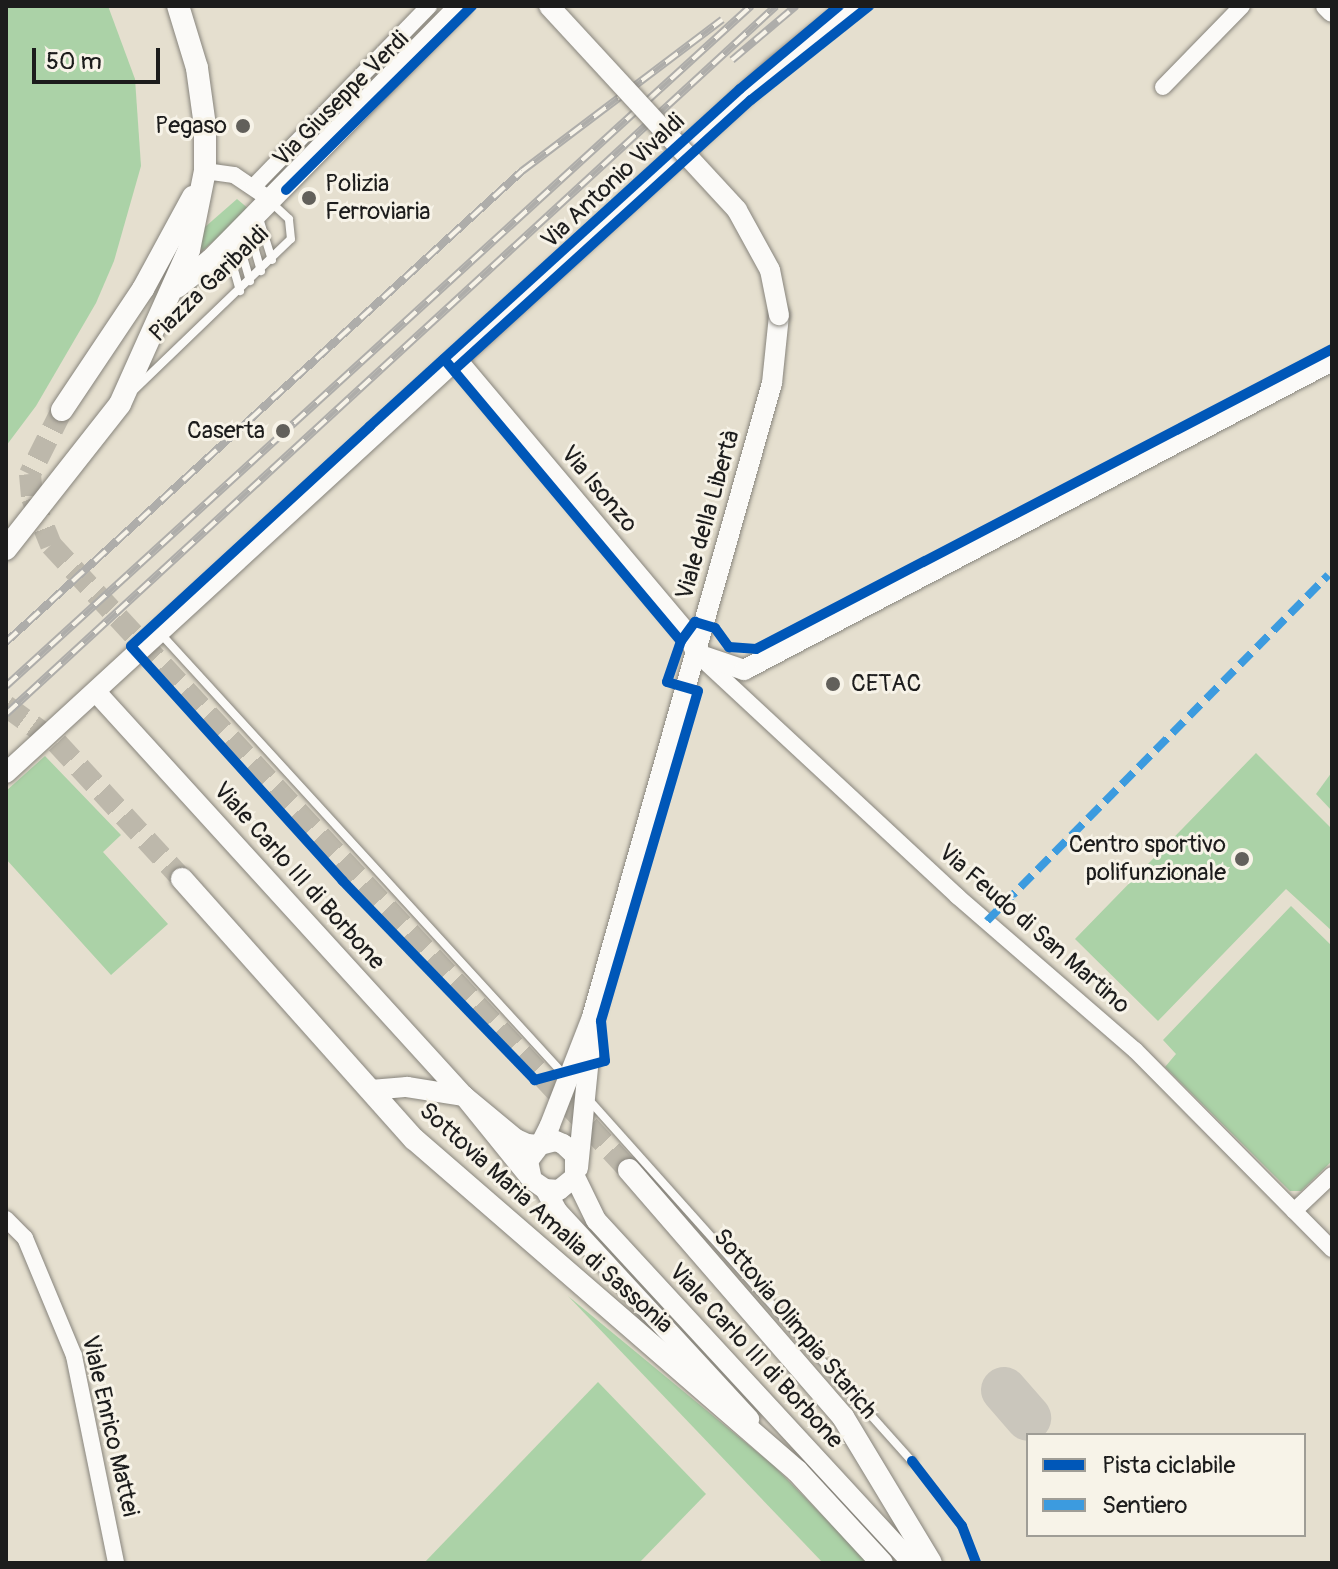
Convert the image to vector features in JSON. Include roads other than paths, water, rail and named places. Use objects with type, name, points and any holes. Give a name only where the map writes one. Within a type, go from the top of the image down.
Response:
[{"type":"main road","points":[[62,410],[156,267],[205,171],[200,82],[178,6]]},
{"type":"main road","name":"Via Giuseppe Verdi","points":[[253,212],[425,14],[461,6]]},
{"type":"main road","name":"Piazza Garibaldi","points":[[10,545],[125,396],[177,287],[205,171]]},
{"type":"main road","name":"Piazza Garibaldi","points":[[177,287],[253,212]]},
{"type":"main road","name":"Sottovia Maria Amalia di Sassonia","points":[[182,879],[414,1139],[797,1471]]},
{"type":"main road","name":"Sottovia Olimpia Starich","points":[[629,1170],[843,1417],[931,1563]]},
{"type":"main road","name":"Viale Carlo III di Borbone","points":[[797,1471],[882,1563]]},
{"type":"street","name":"Viale della Libertà","points":[[540,1145],[592,1017],[697,654],[772,383],[779,315],[770,270],[737,210],[549,6]]},
{"type":"street","name":"Via Antonio Vivaldi","points":[[6,773],[776,66],[851,6]]},
{"type":"street","points":[[1163,87],[1242,6]]},
{"type":"street","points":[[1326,6],[1332,12]]},
{"type":"street","name":"Piazza Garibaldi","points":[[205,171],[234,175],[253,212]]},
{"type":"street","name":"Via Isonzo","points":[[457,360],[687,633],[697,654]]},
{"type":"street","points":[[697,654],[744,670],[1332,361]]},
{"type":"street","name":"Via Feudo di San Martino","points":[[697,654],[957,896],[1135,1050],[1332,1249]]},
{"type":"street","name":"Viale Carlo III di Borbone","points":[[96,692],[464,1096],[558,1212],[797,1471]]},
{"type":"street","points":[[540,1145],[528,1161],[539,1185],[559,1190],[576,1174],[587,1096],[592,1017]]},
{"type":"street","points":[[371,1090],[407,1087],[464,1096]]},
{"type":"street","name":"Viale Carlo III di Borbone","points":[[464,1096],[516,1139],[540,1145],[563,1144],[575,1155],[576,1174],[596,1220],[912,1563]]},
{"type":"street","points":[[1294,1211],[1332,1175]]},
{"type":"street","name":"Viale Enrico Mattei","points":[[6,1219],[25,1238],[74,1356],[116,1563]]},
{"type":"lane","points":[[253,212],[272,260]]},
{"type":"lane","points":[[253,212],[261,271]]},
{"type":"lane","points":[[250,281],[253,212]]},
{"type":"lane","points":[[240,291],[253,212]]},
{"type":"lane","name":"Piazza Garibaldi","points":[[125,396],[240,291],[291,239],[293,229],[253,212]]},
{"type":"lane","points":[[160,633],[569,1079]]},
{"type":"lane","points":[[587,1096],[912,1461]]},
{"type":"tunnel","points":[[62,410],[30,474],[32,498],[51,545],[629,1170]]},
{"type":"tunnel","points":[[6,706],[57,743],[182,879]]},
{"type":"railway","points":[[6,686],[751,6]]},
{"type":"railway","points":[[6,714],[776,6]]},
{"type":"railway","points":[[732,60],[796,6]]},
{"type":"railway","points":[[6,642],[522,171],[722,20]]},
{"type":"place","name":"Pegaso","points":[[243,126]]},
{"type":"place","name":"Polizia Ferroviaria","points":[[309,198]]},
{"type":"place","name":"Caserta","points":[[283,431]]},
{"type":"place","name":"CETAC","points":[[833,684]]},
{"type":"place","name":"Centro sportivo polifunzionale","points":[[1242,859]]}]
